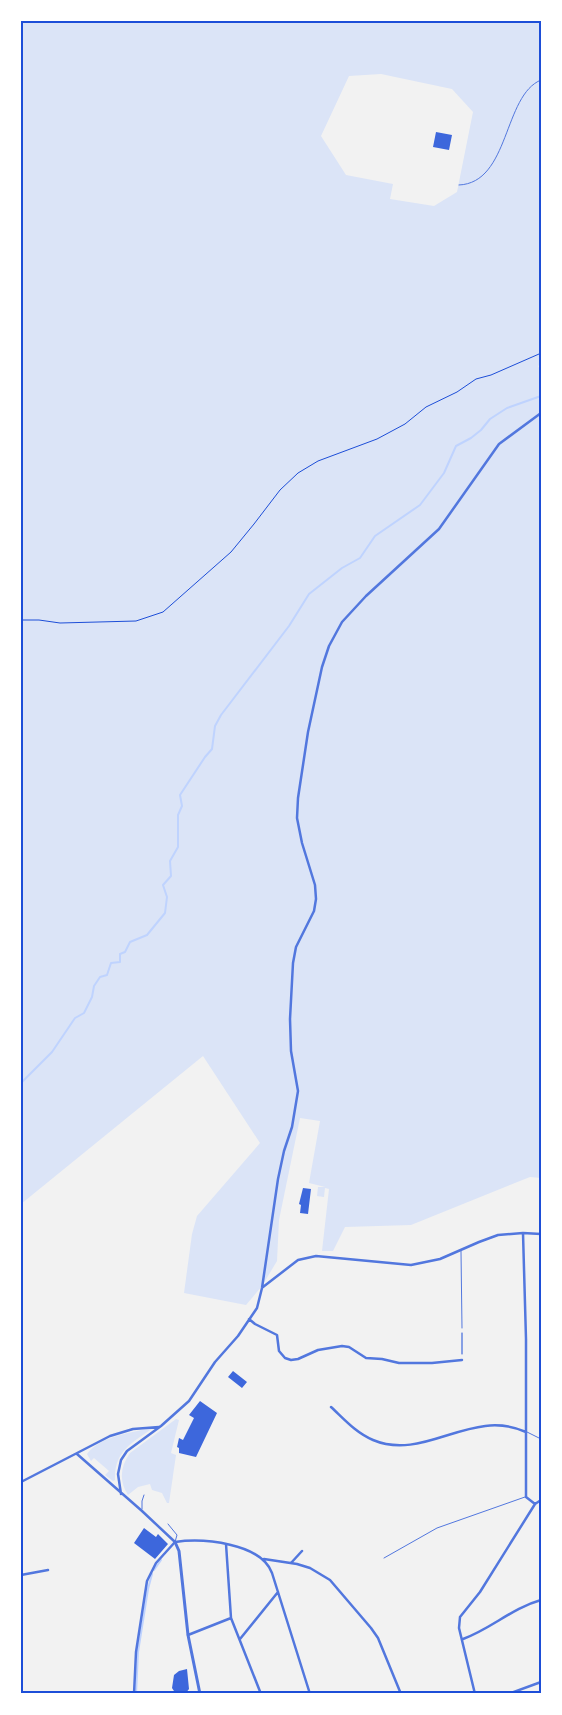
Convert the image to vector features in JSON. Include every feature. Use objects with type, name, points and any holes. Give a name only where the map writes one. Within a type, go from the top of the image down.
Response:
[{"type":"street","points":[[121,1494],[118,1474],[121,1460],[127,1451],[161,1426],[189,1401],[257,1308],[262,1288],[278,1179],[292,1127],[298,1091],[290,1051],[293,963],[296,947],[314,912],[316,899],[312,874],[302,843],[297,812],[308,732],[322,667],[329,646],[342,622],[366,596],[439,529],[499,444],[541,413]]},
{"type":"street","points":[[523,1233],[526,1339],[526,1497],[535,1504]]},
{"type":"street","points":[[262,1288],[298,1260],[316,1256],[411,1265],[432,1262],[488,1238],[508,1234],[541,1234]]},
{"type":"street","points":[[249,1319],[277,1335],[279,1351],[284,1357],[291,1360],[318,1350],[342,1346],[349,1347],[366,1358],[382,1359],[399,1364],[462,1360]]},
{"type":"street","points":[[331,1407],[362,1435],[389,1445],[405,1446],[490,1424],[508,1425],[526,1432]]},
{"type":"street","points":[[21,1482],[110,1436],[133,1429],[161,1426]]},
{"type":"street","points":[[77,1454],[175,1542],[179,1551],[188,1635],[200,1694]]},
{"type":"street","points":[[475,1694],[459,1628],[460,1617],[480,1592],[535,1504],[541,1500]]},
{"type":"street","points":[[134,1694],[136,1652],[147,1581],[156,1563],[175,1542],[186,1541],[224,1542],[263,1558],[297,1564],[318,1572],[330,1580],[371,1628],[380,1642],[401,1694]]},
{"type":"street","points":[[224,1542],[227,1546],[231,1618],[261,1694]]},
{"type":"street","points":[[291,1563],[302,1551]]},
{"type":"street","points":[[263,1558],[271,1569],[310,1694]]},
{"type":"street","points":[[21,1575],[48,1570]]},
{"type":"street","points":[[240,1639],[278,1592]]},
{"type":"street","points":[[463,1639],[482,1631],[514,1610],[541,1600]]},
{"type":"street","points":[[188,1635],[231,1618]]},
{"type":"street","points":[[508,1694],[541,1682]]},
{"type":"lane","points":[[459,185],[472,182],[493,164],[524,94],[532,84],[541,80]]},
{"type":"lane","points":[[461,1250],[462,1328]]},
{"type":"lane","points":[[526,1432],[541,1439]]},
{"type":"lane","points":[[142,1511],[144,1495]]},
{"type":"lane","points":[[384,1558],[437,1528],[526,1497]]},
{"type":"lane","points":[[168,1524],[177,1535],[175,1542]]},
{"type":"path","points":[[21,620],[60,623],[136,621],[163,612],[230,552],[280,490],[298,473],[318,461],[377,438],[405,424],[426,407],[457,392],[476,379],[491,375],[540,355]]},
{"type":"path","points":[[462,1328],[462,1360]]},
{"type":"shaded area","points":[[21,21],[541,21],[541,364],[538,366],[541,371],[541,1178],[530,1177],[411,1225],[345,1227],[333,1251],[322,1251],[329,1189],[325,1188],[324,1197],[317,1196],[318,1187],[325,1187],[309,1183],[320,1121],[300,1118],[279,1220],[277,1261],[262,1286],[246,1305],[184,1293],[192,1234],[197,1216],[260,1143],[203,1056],[21,1204]],"holes":[[[381,74],[452,89],[473,112],[457,192],[434,206],[390,199],[393,184],[346,175],[321,136],[349,76]]]},
{"type":"shaded area","points":[[176,1419],[179,1420],[171,1453],[176,1455],[169,1503],[167,1503],[162,1493],[152,1490],[150,1484],[138,1487],[128,1495],[123,1484],[122,1474],[124,1464],[130,1453]]},
{"type":"shaded area","points":[[153,1428],[131,1443],[121,1455],[115,1470],[115,1480],[113,1481],[105,1475],[109,1471],[94,1458],[91,1461],[87,1454],[108,1439]]},
{"type":"building","points":[[436,132],[452,135],[449,150],[433,147]]},
{"type":"building","points":[[303,1188],[311,1189],[308,1214],[300,1213],[301,1205],[299,1204]]},
{"type":"building","points":[[233,1371],[247,1382],[242,1388],[228,1377]]},
{"type":"building","points":[[200,1401],[217,1413],[196,1457],[179,1453],[179,1448],[177,1447],[179,1438],[183,1440],[194,1418],[189,1415]]},
{"type":"building","points":[[144,1528],[156,1537],[158,1534],[168,1544],[155,1559],[134,1543]]},
{"type":"building","points":[[187,1669],[189,1689],[185,1694],[176,1694],[172,1688],[174,1675],[179,1671]]},
{"type":"waterway","points":[[21,1083],[52,1052],[75,1018],[84,1013],[92,997],[94,986],[100,977],[107,975],[111,963],[120,962],[120,954],[125,952],[130,942],[147,935],[165,913],[167,897],[163,885],[171,876],[170,861],[178,847],[178,815],[182,806],[180,795],[212,749],[215,726],[221,715],[289,626],[309,594],[342,568],[360,558],[375,536],[420,505],[444,473],[456,446],[471,438],[490,419],[507,408],[541,396]]},
{"type":"waterway","points":[[154,1570],[161,1560]]},
{"type":"waterway","points":[[136,1694],[138,1652],[152,1574]]}]
